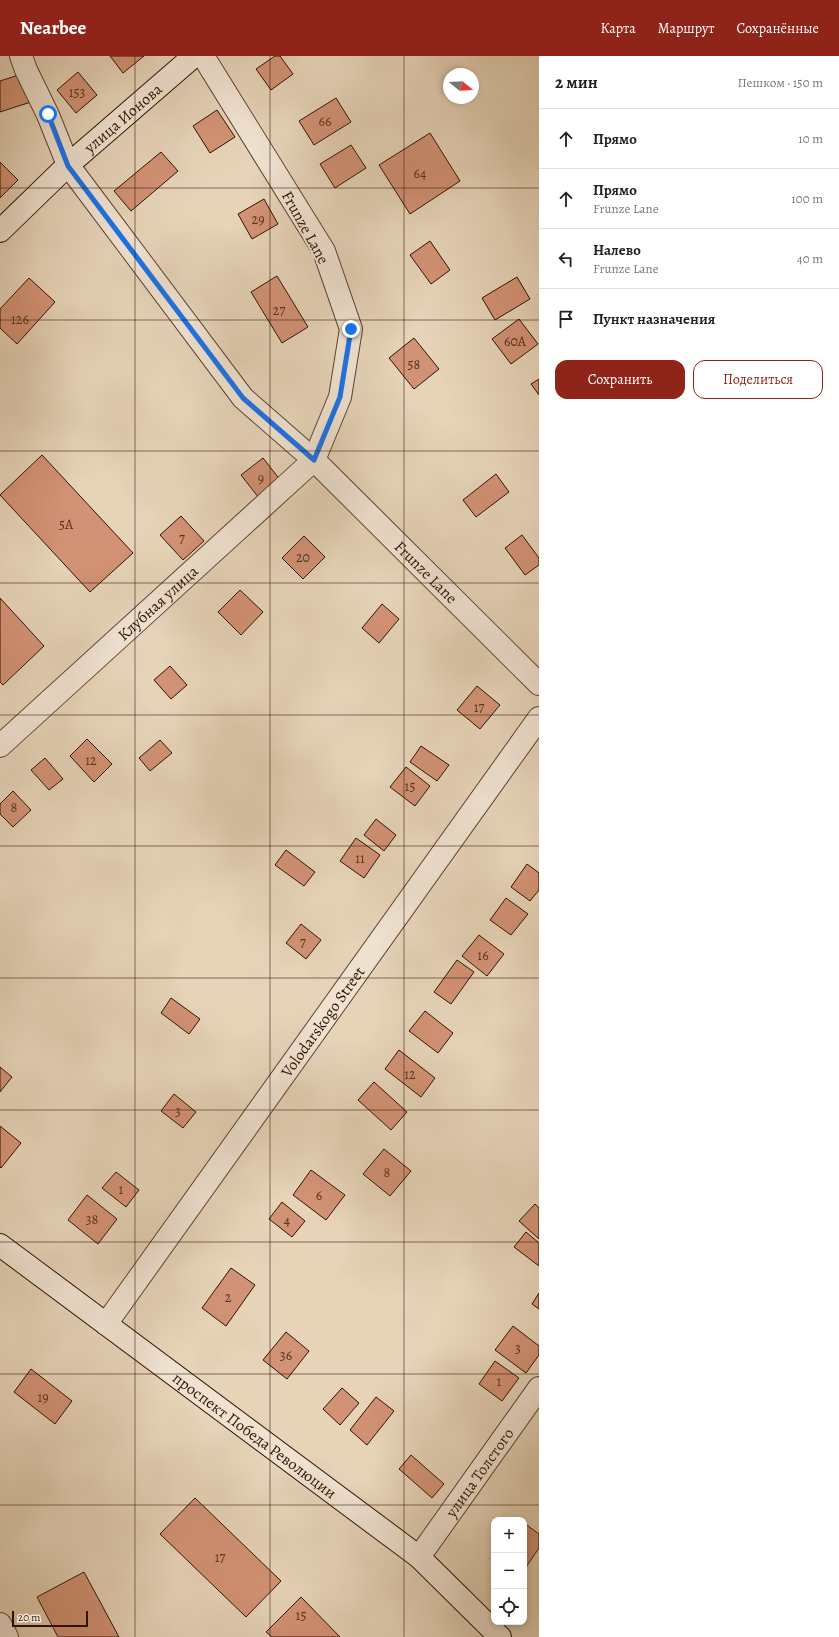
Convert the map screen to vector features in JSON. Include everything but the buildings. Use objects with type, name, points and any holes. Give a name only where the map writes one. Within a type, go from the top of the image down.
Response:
[{"type":"street","name":"Frunze Lane","points":[[20,56],[48,114],[68,166],[243,398],[314,460],[539,684]]},
{"type":"street","name":"улица Ионова","points":[[0,231],[68,166],[194,56]]},
{"type":"street","name":"Frunze Lane","points":[[203,56],[324,251],[351,329],[340,397],[314,460]]},
{"type":"street","name":"Клубная улица","points":[[0,746],[314,460]]},
{"type":"street","name":"Volodarskogo Street","points":[[106,1324],[539,718]]},
{"type":"street","name":"проспект Победа Революции","points":[[0,1245],[419,1557],[500,1637]]},
{"type":"street","name":"улица Толстого","points":[[419,1557],[539,1388]]},
{"type":"street","points":[[0,1624],[7,1637]]},
{"type":"route","points":[[48,114],[68,166],[243,398],[314,460],[340,397],[351,329]]}]
